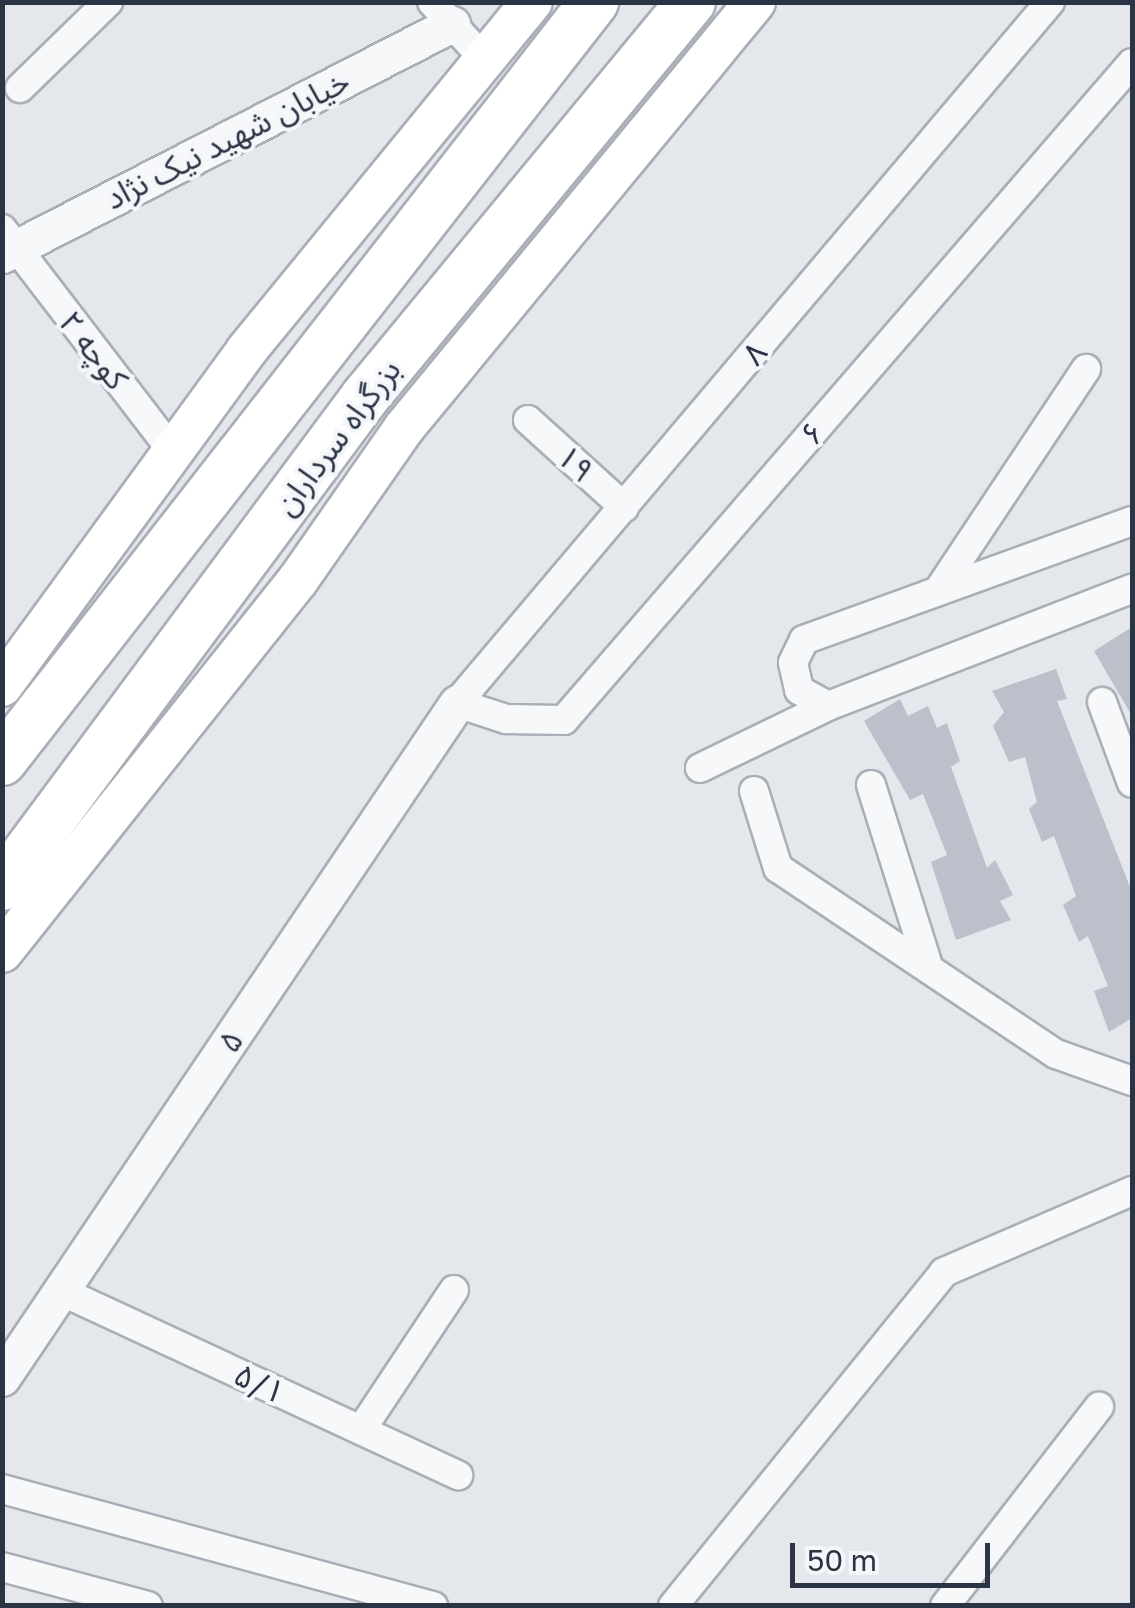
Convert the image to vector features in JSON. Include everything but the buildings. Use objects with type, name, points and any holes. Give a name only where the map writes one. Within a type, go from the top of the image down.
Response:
[{"type":"highway","name":"بزرگراه سرداران","points":[[2,761],[318,350],[594,2]]},
{"type":"highway","name":"بزرگراه سرداران","points":[[2,886],[364,397],[691,2]]},
{"type":"highway","points":[[318,350],[364,397]]},
{"type":"main road","points":[[2,686],[173,452],[532,2]]},
{"type":"main road","points":[[2,952],[298,580],[404,428],[755,2]]},
{"type":"street","points":[[20,88],[108,2]]},
{"type":"street","name":"۸","points":[[457,703],[1050,2]]},
{"type":"street","points":[[442,13],[484,59]]},
{"type":"street","name":"خیابان شهید نیک نژاد","points":[[7,244],[442,13]]},
{"type":"street","name":"۶","points":[[457,703],[506,720],[564,720],[1132,62]]},
{"type":"street","name":"کوچه ۲","points":[[7,244],[173,452]]},
{"type":"street","points":[[938,591],[1086,369]]},
{"type":"street","name":"۱۹","points":[[528,420],[624,507]]},
{"type":"street","points":[[828,706],[798,690],[793,663],[804,640],[1132,521]]},
{"type":"street","points":[[700,768],[828,706],[1132,589]]},
{"type":"street","points":[[1102,702],[1132,782]]},
{"type":"street","name":"۵","points":[[2,1378],[457,703]]},
{"type":"street","points":[[871,785],[930,969]]},
{"type":"street","points":[[754,790],[778,868],[1056,1054],[1132,1080]]},
{"type":"street","points":[[673,1606],[944,1272],[1132,1191]]},
{"type":"street","name":"۵/۱","points":[[61,1290],[458,1476]]},
{"type":"street","points":[[361,1430],[454,1290]]},
{"type":"street","points":[[952,1603],[1099,1407]]},
{"type":"street","points":[[2,1489],[433,1606]]},
{"type":"street","points":[[2,1567],[148,1606]]}]
